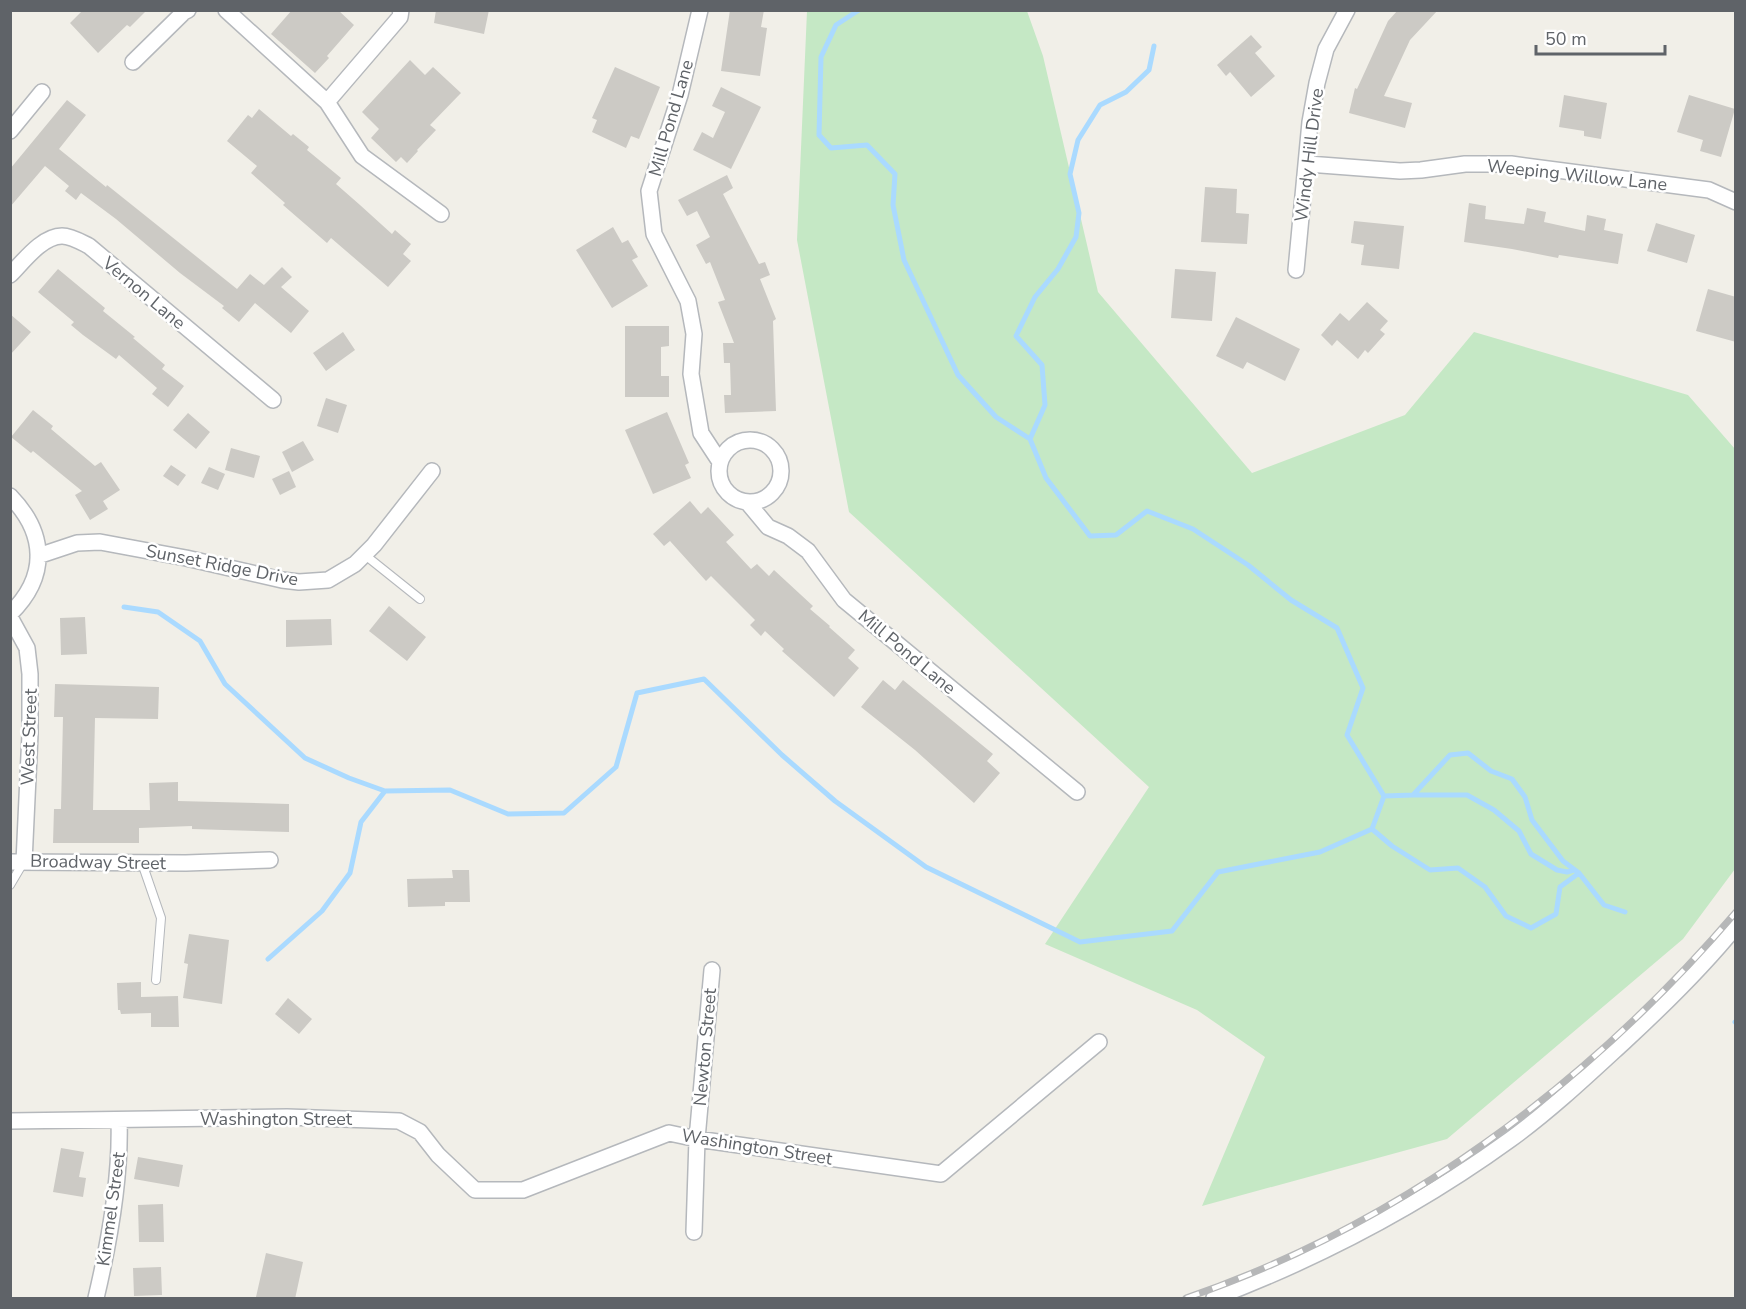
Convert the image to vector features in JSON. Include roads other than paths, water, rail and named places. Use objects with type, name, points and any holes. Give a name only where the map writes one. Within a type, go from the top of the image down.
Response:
[{"type":"street","points":[[133,62],[188,10]]},
{"type":"street","points":[[226,10],[327,102],[362,156],[441,214]]},
{"type":"street","points":[[327,102],[400,17],[401,10]]},
{"type":"street","name":"Mill Pond Lane","points":[[699,10],[680,95],[649,191],[654,234],[688,301],[694,334],[691,375],[701,433],[720,462],[719,471],[724,489],[731,496],[748,502],[768,527],[788,536],[808,551],[844,600],[1077,792]]},
{"type":"street","name":"Windy Hill Drive","points":[[1296,270],[1308,164],[1310,122],[1317,83],[1326,49],[1347,10]]},
{"type":"street","points":[[10,131],[42,92]]},
{"type":"street","name":"Weeping Willow Lane","points":[[1308,164],[1400,171],[1465,164],[1511,164],[1709,190],[1736,202]]},
{"type":"street","name":"Vernon Lane","points":[[10,275],[38,248],[52,239],[61,236],[79,241],[88,246],[273,400]]},
{"type":"street","points":[[720,462],[724,453],[740,441],[760,441],[776,453],[781,462],[782,472],[775,491],[758,502],[748,502]]},
{"type":"street","name":"Sunset Ridge Drive","points":[[38,556],[77,543],[110,543],[299,582],[328,580],[342,574],[365,555],[432,471]]},
{"type":"street","points":[[10,496],[27,516],[32,527],[38,556],[38,574],[27,597],[10,615]]},
{"type":"street","name":"West Street","points":[[10,615],[27,648],[30,674],[30,734],[17,862]]},
{"type":"street","name":"Broadway Street","points":[[17,862],[186,863],[270,860]]},
{"type":"street","points":[[1214,1299],[1269,1277],[1352,1237],[1422,1198],[1512,1138],[1590,1073],[1666,1003],[1736,926]]},
{"type":"street","name":"Newton Street","points":[[694,1232],[697,1139],[711,969]]},
{"type":"street","name":"Washington Street","points":[[10,1121],[287,1117],[399,1120],[420,1132],[438,1155],[476,1190],[524,1190],[669,1133],[941,1174],[1099,1042]]},
{"type":"street","name":"Kimmel Street","points":[[96,1299],[105,1261],[120,1148],[119,1120]]},
{"type":"lane","points":[[365,555],[420,599]]},
{"type":"lane","points":[[10,885],[17,862]]},
{"type":"lane","points":[[142,863],[161,918],[156,980]]},
{"type":"waterway","points":[[859,10],[836,25],[821,57],[819,135],[831,148],[867,145],[895,174],[893,205],[904,260],[958,375],[996,417],[1030,439],[1046,478],[1090,536],[1116,535],[1147,511],[1193,529],[1248,565],[1291,600],[1337,628],[1363,688],[1347,735],[1384,796],[1372,829],[1392,846],[1430,870],[1458,868],[1485,887],[1506,916],[1531,928],[1556,914],[1560,887],[1579,873],[1604,905],[1625,912]]},
{"type":"waterway","points":[[1030,439],[1045,405],[1042,365],[1016,336],[1035,297],[1058,269],[1076,237],[1079,213],[1070,174],[1078,140],[1100,105],[1126,92],[1149,70],[1154,46]]},
{"type":"waterway","points":[[124,607],[158,612],[200,641],[225,684],[305,758],[385,791]]},
{"type":"waterway","points":[[268,959],[322,911],[350,873],[361,822],[385,791],[450,790],[508,814],[564,813],[616,767],[637,693],[704,679],[782,755],[835,801],[926,867],[1080,942],[1172,931],[1218,872],[1320,852],[1372,829]]},
{"type":"waterway","points":[[1384,796],[1413,795],[1450,755],[1468,753],[1491,771],[1512,779],[1525,797],[1532,820],[1563,861],[1579,873]]},
{"type":"waterway","points":[[1413,795],[1467,795],[1494,810],[1519,831],[1531,854],[1557,870],[1567,872],[1574,870]]},
{"type":"railway","points":[[1186,1298],[1265,1268],[1342,1231],[1415,1189],[1486,1142],[1554,1090],[1618,1035],[1679,975],[1736,912]]}]
